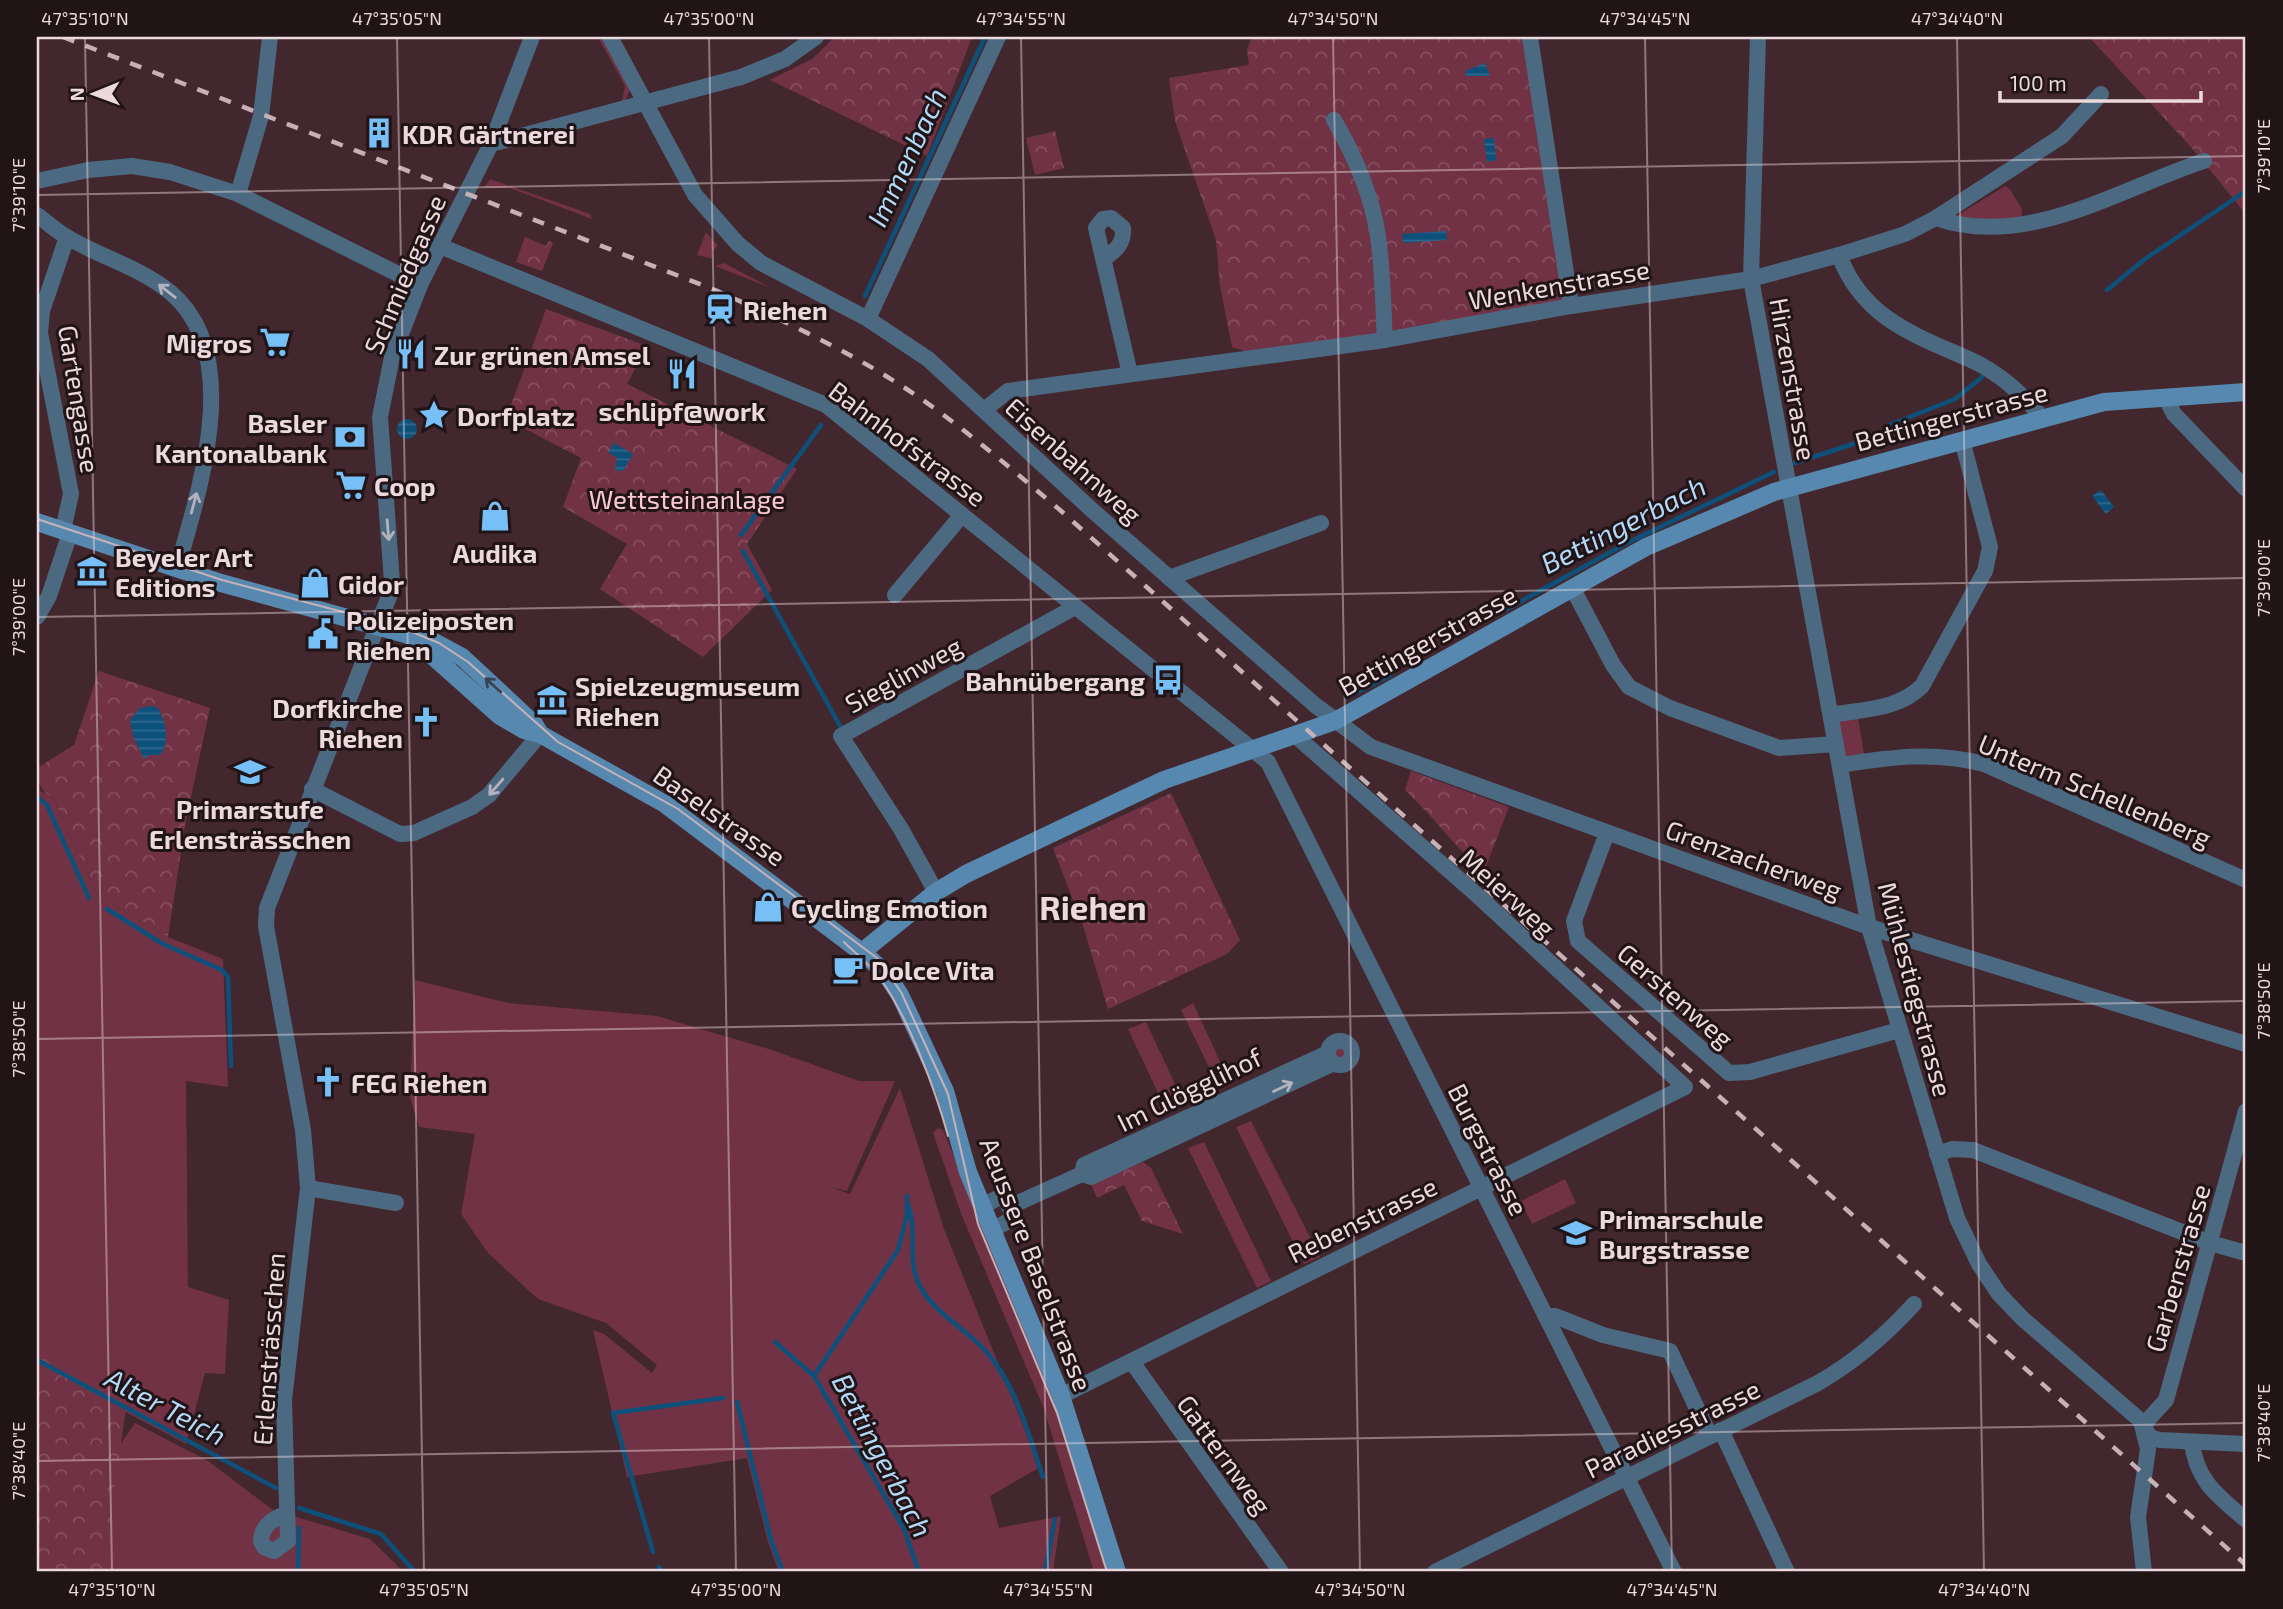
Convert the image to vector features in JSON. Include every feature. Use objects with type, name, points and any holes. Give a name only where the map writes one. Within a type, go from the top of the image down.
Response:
[{"type":"main road","name":"Bettingerstrasse","points":[[862,952],[936,892],[966,874],[1149,787],[1297,737],[1335,721],[1646,547],[1707,518],[1787,488],[2104,402],[2246,392]]},
{"type":"main road","name":"Baselstrasse","points":[[37,522],[177,569],[434,642],[462,657],[534,724],[540,734],[687,819],[862,952]]},
{"type":"main road","name":"Aeussere Baselstrasse","points":[[862,952],[893,982],[950,1104],[968,1172],[1062,1396],[1118,1572]]},
{"type":"street","points":[[238,194],[261,116],[270,37]]},
{"type":"street","name":"Schmiedgasse","points":[[379,625],[387,608],[392,582],[380,417],[392,356],[420,285],[491,144],[532,37]]},
{"type":"street","name":"Eisenbahnweg","points":[[611,37],[695,195],[721,228],[761,263],[868,319],[928,359],[1169,578],[1335,721]]},
{"type":"street","points":[[491,144],[741,77],[785,59],[817,37]]},
{"type":"street","points":[[868,319],[998,37]]},
{"type":"street","points":[[1530,37],[1571,306]]},
{"type":"street","name":"Hirzenstrasse","points":[[1758,37],[1751,279],[1787,488]]},
{"type":"street","name":"Wenkenstrasse","points":[[984,410],[1008,391],[1385,340],[1571,306],[1751,279],[1839,256],[1905,234],[1936,218],[2062,136],[2101,94]]},
{"type":"street","points":[[1334,120],[1345,139],[1365,190],[1378,236],[1385,340]]},
{"type":"street","points":[[1936,218],[1974,226],[2034,223],[2076,212],[2204,161]]},
{"type":"street","points":[[37,181],[88,170],[132,166],[170,172],[238,194],[420,285]]},
{"type":"street","points":[[37,215],[66,237],[143,274],[170,292],[192,316],[206,350],[212,396],[204,463],[177,569]]},
{"type":"street","name":"Gartengasse","points":[[37,617],[49,596],[66,531],[71,494],[40,333],[43,310],[66,237]]},
{"type":"street","name":"Bahnhofstrasse","points":[[440,246],[826,405],[1256,750]]},
{"type":"street","points":[[1839,256],[1854,284],[1872,306],[1905,332],[1973,360],[1992,372],[2031,403],[2042,418]]},
{"type":"street","points":[[1104,259],[1130,374]]},
{"type":"street","points":[[2165,397],[2174,414],[2246,489]]},
{"type":"street","points":[[1831,715],[1898,704],[1912,696],[1922,685],[1985,571],[1990,547],[1962,440]]},
{"type":"street","name":"Mühlestiegstrasse","points":[[1787,488],[1869,927],[1937,1154],[1969,1246],[1999,1294],[2023,1319],[2135,1413],[2144,1430]]},
{"type":"street","points":[[895,595],[962,514]]},
{"type":"street","points":[[1169,578],[1321,523]]},
{"type":"street","points":[[1573,589],[1613,665],[1629,687],[1670,708],[1779,748],[1836,744]]},
{"type":"street","name":"Sieglinweg","points":[[936,892],[901,829],[841,736],[1075,607]]},
{"type":"street","name":"Erlensträsschen","points":[[285,1514],[284,1400],[308,1188],[303,1130],[266,926],[267,908],[379,625]]},
{"type":"street","name":"Grenzacherweg","points":[[1335,721],[1383,754],[1869,927],[2246,1044]]},
{"type":"street","points":[[312,789],[400,834],[414,833],[472,807],[489,795],[540,734]]},
{"type":"street","name":"Meierweg","points":[[1297,737],[1477,895],[1685,1087]]},
{"type":"street","name":"Burgstrasse","points":[[1256,750],[1268,762],[1674,1572]]},
{"type":"street","name":"Unterm Schellenberg","points":[[1840,765],[1927,754],[1984,764],[2246,880]]},
{"type":"street","name":"Gerstenweg","points":[[1606,832],[1574,921],[1578,941],[1729,1073],[1750,1072],[1899,1030]]},
{"type":"street","name":"Im Glögglihof","points":[[982,1206],[1004,1195],[1009,1207],[1082,1174],[1084,1165],[1130,1152],[1328,1059]]},
{"type":"street","name":"Rebenstrasse","points":[[1062,1396],[1685,1087]]},
{"type":"street","name":"Garbenstrasse","points":[[2144,1430],[2147,1421],[2166,1400],[2246,1111]]},
{"type":"street","points":[[1937,1154],[1952,1149],[1973,1150],[2210,1243],[2246,1253]]},
{"type":"street","points":[[308,1188],[396,1203]]},
{"type":"street","points":[[992,1230],[1014,1219],[1009,1207]]},
{"type":"street","name":"Paradiesstrasse","points":[[1435,1572],[1818,1383],[1854,1361],[1885,1336],[1914,1304]]},
{"type":"street","points":[[1546,1317],[1555,1316],[1603,1335],[1670,1351],[1716,1433],[1787,1572]]},
{"type":"street","name":"Gatternweg","points":[[1132,1362],[1281,1572]]},
{"type":"street","points":[[2144,1430],[2152,1438],[2246,1444]]},
{"type":"street","points":[[2144,1430],[2148,1449],[2139,1506],[2139,1538],[2144,1572]]},
{"type":"street","points":[[2192,1442],[2194,1460],[2201,1477],[2246,1520]]},
{"type":"green space","points":[[598,37],[610,37],[634,80],[625,101],[622,102],[625,86]]},
{"type":"green space","points":[[835,37],[972,37],[927,156],[770,80],[812,59]]},
{"type":"green space","points":[[1252,37],[1530,37],[1571,306],[1261,356],[1232,347],[1220,286],[1216,240],[1175,121],[1169,78],[1249,65],[1247,49]]},
{"type":"green space","points":[[2089,37],[2246,37],[2246,214],[2191,147]]},
{"type":"green space","points":[[1055,131],[1064,168],[1035,175],[1026,138]]},
{"type":"green space","points":[[490,179],[590,214],[592,219],[510,188],[484,188]]},
{"type":"green space","points":[[2005,186],[2022,209],[2021,218],[2015,221],[1953,218]]},
{"type":"green space","points":[[706,232],[718,246],[712,252],[713,259],[697,255]]},
{"type":"green space","points":[[525,237],[546,246],[549,241],[553,243],[542,271],[516,262]]},
{"type":"green space","points":[[724,263],[771,288],[715,266]]},
{"type":"green space","name":"Wettsteinanlage","points":[[546,309],[647,346],[627,384],[797,469],[747,544],[772,590],[703,657],[600,589],[627,544],[563,507],[581,458],[506,419]]},
{"type":"green space","points":[[99,671],[210,708],[185,825],[168,937],[96,894],[54,799],[43,790],[39,782],[37,768],[74,745]]},
{"type":"green space","points":[[1857,711],[1865,761],[1840,765],[1831,715]]},
{"type":"green space","points":[[1411,771],[1509,807],[1483,874],[1405,790]]},
{"type":"green space","points":[[37,789],[54,799],[96,894],[168,937],[223,959],[228,1087],[186,1081],[188,1287],[229,1300],[225,1374],[205,1373],[186,1444],[37,1365]]},
{"type":"green space","points":[[1171,793],[1240,940],[1227,954],[1108,1009],[1083,926],[1053,848]]},
{"type":"green space","points":[[415,980],[508,1003],[657,1016],[772,1050],[859,1081],[895,1081],[847,1191],[830,1187],[850,1194],[900,1088],[944,1229],[1040,1467],[990,1496],[999,1528],[1061,1516],[1053,1572],[779,1572],[768,1542],[747,1458],[627,1477],[593,1330],[604,1334],[652,1373],[657,1365],[606,1323],[538,1299],[488,1253],[461,1214],[475,1134],[419,1127],[410,1097]]},
{"type":"green space","points":[[1193,1003],[1228,1079],[1225,1085],[1219,1087],[1181,1010]]},
{"type":"green space","points":[[1146,1022],[1183,1101],[1167,1112],[1128,1029]]},
{"type":"green space","points":[[1341,1041],[1349,1044],[1352,1052],[1349,1060],[1341,1063],[1333,1060],[1330,1052],[1333,1044]]},
{"type":"green space","points":[[1251,1121],[1320,1257],[1304,1264],[1236,1127]]},
{"type":"green space","points":[[938,1128],[943,1130],[1057,1401],[1110,1572],[1094,1572],[1044,1409],[962,1216],[933,1133]]},
{"type":"green space","points":[[1204,1142],[1271,1281],[1257,1288],[1188,1148]]},
{"type":"green space","points":[[1143,1162],[1151,1168],[1183,1234],[1142,1221],[1124,1185],[1097,1198],[1091,1184]]},
{"type":"green space","points":[[1565,1179],[1576,1203],[1532,1224],[1521,1201]]},
{"type":"green space","points":[[37,1354],[67,1374],[127,1400],[103,1572],[37,1572]]},
{"type":"green space","points":[[37,1371],[112,1457],[135,1423],[208,1461],[273,1510],[370,1539],[404,1572],[37,1572]]},
{"type":"water","points":[[1485,63],[1490,76],[1466,76],[1465,71]]},
{"type":"water","points":[[1494,138],[1496,160],[1487,162],[1484,139]]},
{"type":"water","points":[[1446,231],[1447,240],[1403,243],[1402,234]]},
{"type":"water","points":[[407,419],[414,422],[417,429],[414,436],[407,439],[400,436],[397,429],[400,422]]},
{"type":"water","points":[[614,443],[633,454],[623,471],[615,470],[617,458],[608,452]]},
{"type":"water","points":[[2101,490],[2114,507],[2106,514],[2092,496]]},
{"type":"water","points":[[140,708],[158,708],[163,719],[165,744],[160,755],[149,755],[144,759],[133,736],[130,720]]},
{"type":"waterway","name":"Immenbach","points":[[865,296],[985,37]]},
{"type":"waterway","points":[[2107,290],[2145,259],[2246,191]]},
{"type":"waterway","points":[[1887,426],[1955,399],[1982,377]]},
{"type":"waterway","name":"Immenbach","points":[[741,535],[821,425]]},
{"type":"waterway","points":[[1795,463],[1859,442]]},
{"type":"waterway","name":"Bettingerbach","points":[[1498,614],[1627,543],[1774,472]]},
{"type":"waterway","name":"Immenbach","points":[[743,551],[840,726]]},
{"type":"waterway","points":[[1346,698],[1391,675]]},
{"type":"waterway","points":[[37,797],[47,805],[89,898]]},
{"type":"waterway","points":[[107,909],[163,944],[222,970],[228,977],[231,1066]]},
{"type":"waterway","name":"Bettingerbach","points":[[907,1196],[907,1215],[898,1250],[814,1376],[904,1529],[919,1572]]},
{"type":"waterway","points":[[908,1205],[912,1224],[913,1263],[918,1282],[932,1303],[981,1346],[1008,1383],[1043,1477]]},
{"type":"waterway","points":[[775,1342],[814,1376]]},
{"type":"waterway","name":"Alter Teich","points":[[37,1360],[276,1488]]},
{"type":"waterway","points":[[653,1552],[613,1413],[723,1398]]},
{"type":"waterway","points":[[737,1402],[771,1540],[783,1572]]},
{"type":"waterway","name":"Alter Teich","points":[[299,1508],[381,1534],[415,1572]]},
{"type":"waterway","points":[[1045,1572],[1055,1519]]},
{"type":"waterway","points":[[298,1572],[299,1528]]},
{"type":"waterway","points":[[659,1567],[662,1572]]},
{"type":"tram line","points":[[37,519],[222,580],[400,627],[439,643],[468,662],[558,742],[678,809],[877,958],[901,992],[948,1094],[978,1224],[1057,1413],[1107,1572]]},
{"type":"tram line","points":[[844,942],[879,977],[900,1011],[928,1076],[948,1136]]},
{"type":"railway","points":[[63,37],[715,290],[836,348],[925,402],[1060,510],[2246,1565]]},
{"type":"place","name":"KDR Gärtnerei","points":[[379,133]]},
{"type":"place","name":"Riehen","points":[[720,309]]},
{"type":"place","name":"Migros","points":[[275,342]]},
{"type":"place","name":"Zur grünen Amsel","points":[[411,354]]},
{"type":"place","name":"schlipf@work","points":[[682,374]]},
{"type":"place","name":"Dorfplatz","points":[[434,415]]},
{"type":"place","name":"Basler Kantonalbank","points":[[350,437]]},
{"type":"place","name":"Coop","points":[[351,485]]},
{"type":"place","name":"Audika","points":[[495,516]]},
{"type":"place","name":"Beyeler Art Editions","points":[[92,571]]},
{"type":"place","name":"Gidor","points":[[315,583]]},
{"type":"place","name":"Polizeiposten Riehen","points":[[323,634]]},
{"type":"place","name":"Bahnübergang","points":[[1168,680]]},
{"type":"place","name":"Spielzeugmuseum Riehen","points":[[552,700]]},
{"type":"place","name":"Dorfkirche Riehen","points":[[426,722]]},
{"type":"place","name":"Primarstufe Erlensträsschen","points":[[250,772]]},
{"type":"place","name":"Cycling Emotion","points":[[768,907]]},
{"type":"place","name":"Dolce Vita","points":[[848,969]]},
{"type":"place","name":"FEG Riehen","points":[[328,1082]]},
{"type":"place","name":"Primarschule Burgstrasse","points":[[1576,1233]]},
{"type":"district","name":"Riehen","points":[[1093,907]]}]
